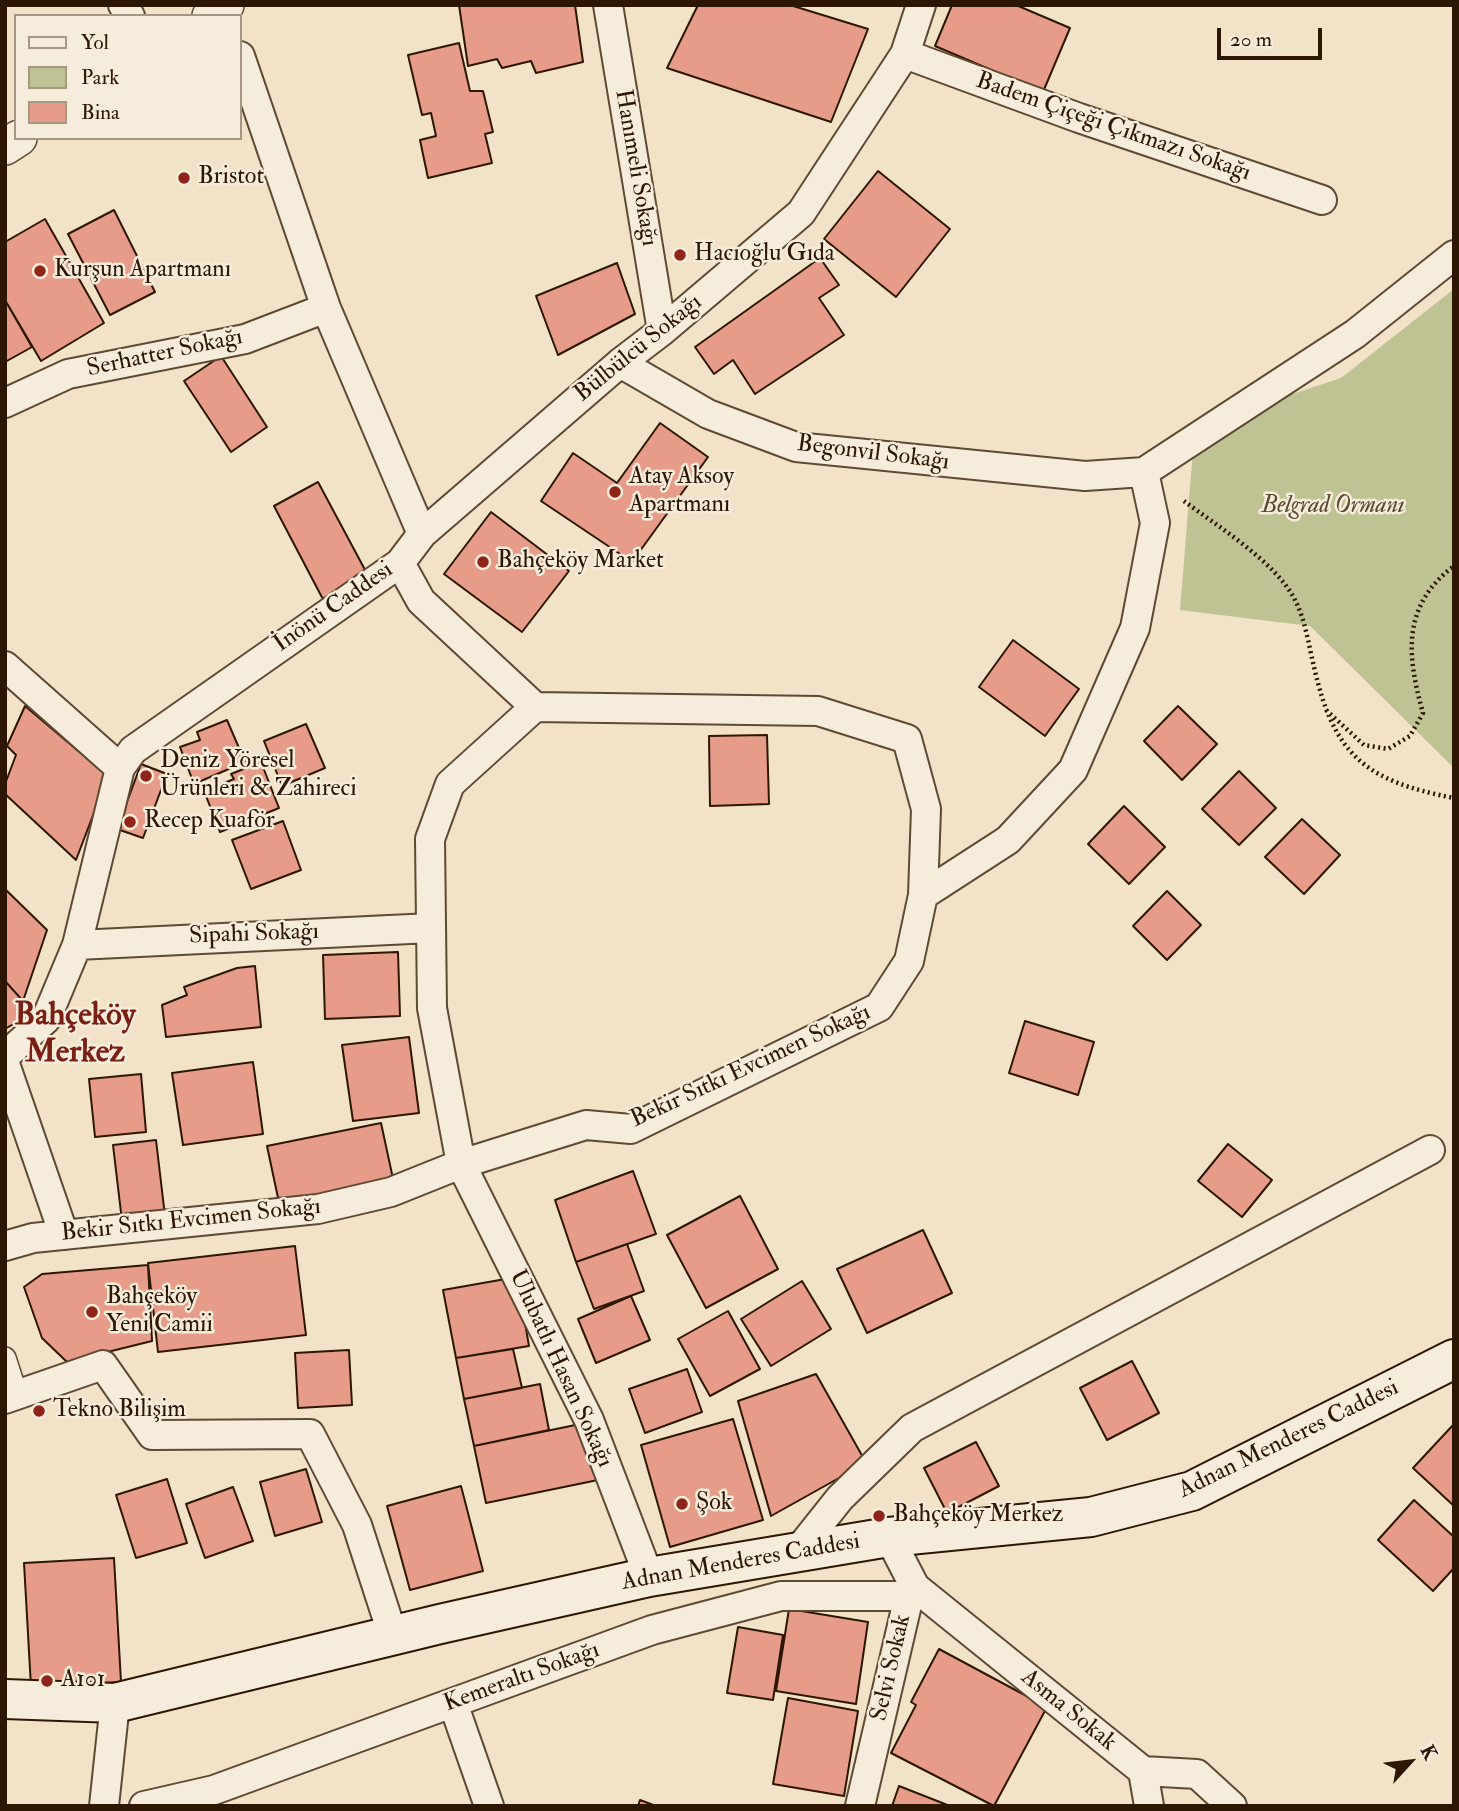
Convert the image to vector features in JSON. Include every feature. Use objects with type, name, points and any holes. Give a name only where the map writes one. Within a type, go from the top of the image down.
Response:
[{"type":"main road","name":"Adnan Menderes Caddesi","points":[[6,1695],[115,1703],[649,1577],[889,1537],[1091,1517],[1192,1491],[1453,1361]]},
{"type":"street","name":"Hanımeli Sokağı","points":[[608,5],[662,331]]},
{"type":"street","name":"Bülbülcü Sokağı","points":[[422,534],[620,363],[662,331],[801,213],[905,54],[921,5]]},
{"type":"street","name":"Badem Çiçeği Çıkmazı Sokağı","points":[[905,54],[1079,118],[1322,200]]},
{"type":"street","points":[[242,62],[326,308],[422,534]]},
{"type":"street","points":[[923,895],[1008,840],[1073,770],[1135,628],[1155,523],[1144,472],[1355,334],[1454,255]]},
{"type":"street","name":"Serhatter Sokağı","points":[[5,403],[68,374],[245,339],[326,308]]},
{"type":"street","name":"Begonvil Sokağı","points":[[620,363],[708,414],[796,447],[1084,476],[1144,472]]},
{"type":"street","name":"İnönü Caddesi","points":[[5,1056],[46,1019],[77,945],[121,768],[133,750],[400,563],[422,534]]},
{"type":"street","points":[[400,563],[421,601],[535,707]]},
{"type":"street","points":[[5,666],[121,768]]},
{"type":"street","name":"Bekir Sıtkı Evcimen Sokağı","points":[[5,1246],[33,1238],[318,1209],[391,1192],[461,1164],[586,1125],[631,1129],[879,1007],[909,961],[923,895],[926,809],[907,739],[818,710],[535,707]]},
{"type":"street","name":"Ulubatlı Hasan Sokağı","points":[[535,707],[450,784],[430,839],[432,1008],[461,1164],[589,1420],[649,1577]]},
{"type":"street","name":"Sipahi Sokağı","points":[[77,945],[431,928]]},
{"type":"street","points":[[5,1064],[64,1235]]},
{"type":"street","points":[[797,1552],[841,1498],[912,1428],[1430,1150]]},
{"type":"street","points":[[5,1358],[11,1397],[103,1366],[152,1435],[310,1434],[357,1525],[393,1636]]},
{"type":"street","name":"Selvi Sokak","points":[[860,1806],[912,1592],[889,1537]]},
{"type":"street","name":"Kemeraltı Sokağı","points":[[144,1806],[214,1790],[652,1630],[781,1596],[912,1592]]},
{"type":"street","name":"Asma Sokak","points":[[912,1592],[1143,1771]]},
{"type":"street","points":[[104,1806],[115,1703]]},
{"type":"street","points":[[453,1703],[489,1806]]},
{"type":"street","points":[[1149,1806],[1143,1771],[1197,1774],[1232,1806]]},
{"type":"path","points":[[1144,472],[1260,558],[1295,599],[1323,707],[1334,732],[1355,758],[1391,780],[1423,792],[1454,798]]},
{"type":"path","points":[[1323,707],[1364,745],[1388,749],[1410,736],[1423,713],[1412,672],[1411,648],[1417,607],[1441,575],[1454,566]]},
{"type":"green space","name":"Belgrad Ormanı","points":[[1454,289],[1454,768],[1310,626],[1180,610],[1195,426],[1341,378]]},
{"type":"building","points":[[459,5],[575,5],[583,62],[536,73],[531,61],[502,68],[497,59],[468,66]]},
{"type":"building","points":[[698,5],[790,5],[868,29],[831,122],[667,68]]},
{"type":"building","points":[[952,5],[1016,5],[1070,28],[1043,92],[935,46]]},
{"type":"building","points":[[459,43],[470,91],[483,91],[493,132],[485,134],[492,163],[428,178],[420,140],[436,136],[431,113],[422,115],[408,55]]},
{"type":"building","points":[[878,171],[950,229],[896,297],[824,239]]},
{"type":"building","points":[[114,210],[155,292],[110,315],[68,234]]},
{"type":"building","name":"Kurşun Apartmanı","points":[[45,219],[104,323],[41,361],[5,300],[5,242]]},
{"type":"building","points":[[820,258],[839,285],[819,298],[844,335],[755,394],[733,360],[714,374],[695,347]]},
{"type":"building","points":[[617,263],[635,314],[558,355],[536,296]]},
{"type":"building","points":[[5,300],[32,347],[5,362]]},
{"type":"building","points":[[221,356],[267,427],[231,452],[184,381]]},
{"type":"building","name":"Atay Aksoy Apartmanı","points":[[660,423],[708,457],[632,562],[541,501],[573,453],[617,483]]},
{"type":"building","points":[[318,482],[371,581],[326,605],[274,506]]},
{"type":"building","points":[[491,512],[569,571],[522,632],[444,574]]},
{"type":"building","points":[[1013,640],[1079,689],[1045,736],[979,687]]},
{"type":"building","points":[[25,706],[108,776],[76,860],[5,794],[5,784],[16,755],[7,746]]},
{"type":"building","points":[[1178,706],[1217,744],[1182,780],[1144,741]]},
{"type":"building","points":[[227,720],[245,762],[194,784],[180,747],[200,740],[197,732]]},
{"type":"building","points":[[306,724],[325,768],[282,786],[264,741]]},
{"type":"building","points":[[767,735],[769,804],[710,806],[709,736]]},
{"type":"building","points":[[261,762],[279,808],[220,832],[204,791],[234,779],[231,774]]},
{"type":"building","points":[[141,764],[167,774],[143,838],[117,829]]},
{"type":"building","points":[[1239,771],[1276,808],[1239,845],[1202,809]]},
{"type":"building","points":[[1124,806],[1165,847],[1129,884],[1088,844]]},
{"type":"building","points":[[1302,819],[1340,855],[1304,894],[1265,857]]},
{"type":"building","points":[[283,821],[301,870],[251,889],[232,840]]},
{"type":"building","points":[[5,889],[47,930],[23,1001],[5,981]]},
{"type":"building","points":[[1167,891],[1201,925],[1167,960],[1133,926]]},
{"type":"building","points":[[398,952],[400,1016],[325,1019],[323,955]]},
{"type":"building","points":[[255,966],[261,1027],[166,1037],[162,1005],[187,995],[184,987],[237,968]]},
{"type":"building","points":[[5,981],[23,1001],[22,1019],[5,1029]]},
{"type":"building","points":[[1025,1021],[1094,1042],[1078,1095],[1009,1073]]},
{"type":"building","points":[[409,1037],[419,1113],[353,1121],[342,1045]]},
{"type":"building","points":[[253,1062],[263,1134],[183,1145],[172,1073]]},
{"type":"building","points":[[141,1074],[146,1132],[95,1137],[89,1079]]},
{"type":"building","points":[[381,1123],[395,1188],[281,1212],[267,1146]]},
{"type":"building","points":[[156,1140],[165,1216],[122,1221],[113,1145]]},
{"type":"building","points":[[1228,1144],[1272,1180],[1242,1217],[1198,1181]]},
{"type":"building","points":[[633,1171],[656,1234],[576,1262],[555,1200]]},
{"type":"building","points":[[740,1196],[778,1269],[706,1308],[667,1235]]},
{"type":"building","points":[[923,1230],[952,1293],[867,1333],[837,1269]]},
{"type":"building","points":[[627,1244],[644,1291],[594,1309],[576,1262]]},
{"type":"building","points":[[295,1246],[306,1335],[158,1352],[148,1263]]},
{"type":"building","name":"Bahçeköy Yeni Camii","points":[[148,1265],[152,1341],[67,1362],[42,1338],[24,1287],[42,1274]]},
{"type":"building","points":[[517,1277],[529,1346],[456,1358],[443,1290]]},
{"type":"building","points":[[802,1281],[831,1329],[771,1366],[741,1319]]},
{"type":"building","points":[[631,1296],[650,1340],[596,1363],[578,1319]]},
{"type":"building","points":[[728,1311],[760,1369],[710,1396],[678,1339]]},
{"type":"building","points":[[513,1349],[522,1388],[464,1399],[456,1358]]},
{"type":"building","points":[[349,1350],[352,1405],[298,1408],[295,1353]]},
{"type":"building","points":[[1132,1361],[1159,1413],[1107,1440],[1080,1388]]},
{"type":"building","points":[[687,1369],[702,1412],[645,1433],[629,1389]]},
{"type":"building","points":[[816,1374],[864,1459],[839,1478],[771,1516],[738,1401]]},
{"type":"building","points":[[540,1384],[549,1430],[474,1446],[464,1399]]},
{"type":"building","points":[[733,1419],[763,1520],[670,1547],[641,1445]]},
{"type":"building","points":[[585,1423],[598,1480],[486,1503],[474,1446]]},
{"type":"building","points":[[1454,1424],[1454,1506],[1413,1468]]},
{"type":"building","points":[[976,1442],[999,1486],[947,1513],[924,1468]]},
{"type":"building","points":[[306,1469],[322,1522],[275,1536],[260,1482]]},
{"type":"building","points":[[167,1479],[187,1543],[136,1558],[116,1495]]},
{"type":"building","points":[[461,1486],[483,1571],[410,1590],[387,1506]]},
{"type":"building","points":[[233,1487],[253,1541],[205,1558],[186,1504]]},
{"type":"building","points":[[1414,1500],[1454,1537],[1454,1568],[1433,1591],[1378,1540]]},
{"type":"building","points":[[114,1558],[121,1682],[31,1687],[24,1563]]},
{"type":"building","points":[[789,1609],[868,1622],[856,1704],[776,1691]]},
{"type":"building","points":[[738,1627],[783,1635],[773,1700],[727,1693]]},
{"type":"building","points":[[939,1649],[1047,1707],[994,1806],[891,1753],[916,1705],[911,1702]]},
{"type":"building","points":[[788,1698],[858,1711],[844,1796],[773,1784]]},
{"type":"building","points":[[899,1786],[950,1806],[892,1806]]},
{"type":"building","points":[[640,1800],[656,1806],[638,1806]]},
{"type":"place","name":"Bristot","points":[[184,178]]},
{"type":"place","name":"Hacıoğlu Gıda","points":[[680,255]]},
{"type":"place","name":"Kurşun Apartmanı","points":[[40,271]]},
{"type":"place","name":"Atay Aksoy Apartmanı","points":[[615,492]]},
{"type":"place","name":"Bahçeköy Market","points":[[483,562]]},
{"type":"place","name":"Deniz Yöresel Ürünleri & Zahireci","points":[[146,776]]},
{"type":"place","name":"Recep Kuaför","points":[[130,822]]},
{"type":"place","name":"Bahçeköy Yeni Camii","points":[[92,1312]]},
{"type":"place","name":"Tekno Bilişim","points":[[39,1411]]},
{"type":"place","name":"Şok","points":[[682,1504]]},
{"type":"place","name":"Bahçeköy Merkez","points":[[879,1516]]},
{"type":"place","name":"A101","points":[[47,1681]]},
{"type":"district","name":"Bahçeköy Merkez","points":[[75,1036]]}]
